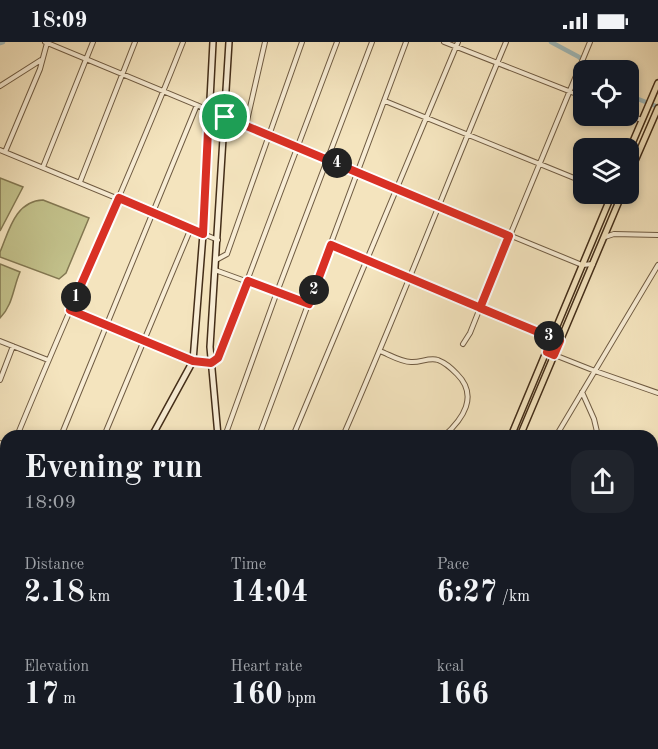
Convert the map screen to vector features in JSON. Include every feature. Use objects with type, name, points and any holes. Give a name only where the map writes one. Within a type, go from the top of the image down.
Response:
[{"type":"main road","points":[[156,430],[193,361],[203,234],[213,42]]},
{"type":"main road","points":[[217,430],[210,347],[229,42]]},
{"type":"main road","points":[[634,138],[658,83]]},
{"type":"main road","points":[[639,152],[656,114]]},
{"type":"main road","points":[[514,430],[608,204]]},
{"type":"main road","points":[[523,430],[617,204]]},
{"type":"street","points":[[43,167],[93,42]]},
{"type":"street","points":[[80,182],[135,42]]},
{"type":"street","points":[[19,430],[183,42]]},
{"type":"street","points":[[246,125],[264,42]]},
{"type":"street","points":[[216,260],[226,254],[267,134],[302,42]]},
{"type":"street","points":[[70,310],[193,361],[211,363],[218,358],[337,42]]},
{"type":"street","points":[[227,430],[372,42]]},
{"type":"street","points":[[261,430],[406,42]]},
{"type":"street","points":[[444,42],[457,44],[497,63],[573,93]]},
{"type":"street","points":[[346,430],[506,42]]},
{"type":"street","points":[[463,344],[470,333],[590,42]]},
{"type":"street","points":[[218,240],[2,151],[40,69],[46,43],[509,236],[582,265],[593,264]]},
{"type":"street","points":[[296,430],[457,44]]},
{"type":"street","points":[[0,86],[41,60]]},
{"type":"street","points":[[385,101],[573,177]]},
{"type":"street","points":[[63,430],[196,105]]},
{"type":"street","points":[[107,430],[191,228]]},
{"type":"street","points":[[604,237],[614,234],[658,236]]},
{"type":"street","points":[[331,245],[560,341]]},
{"type":"street","points":[[560,430],[658,265]]},
{"type":"street","points":[[215,270],[309,304]]},
{"type":"street","points":[[0,341],[48,360]]},
{"type":"street","points":[[0,380],[13,346]]},
{"type":"street","points":[[380,351],[412,363],[440,361],[448,365],[460,377],[468,394],[467,407],[451,430]]},
{"type":"street","points":[[547,352],[658,393]]},
{"type":"street","points":[[582,392],[597,430]]},
{"type":"shaded area","points":[[0,178],[23,187],[0,231]]},
{"type":"shaded area","points":[[43,200],[89,218],[66,273],[59,279],[0,257],[10,227],[19,211],[33,202]]},
{"type":"shaded area","points":[[0,264],[20,272],[10,302],[0,318]]},
{"type":"waterway","points":[[551,42],[582,60]]},
{"type":"waterway","points":[[639,99],[658,107]]},
{"type":"route","points":[[209,110],[225,117],[509,236],[480,308],[560,341],[554,355],[547,352],[552,338],[366,261],[331,245],[309,304],[248,281],[218,358],[211,363],[193,361],[70,310],[119,198],[203,234],[209,110]]}]
